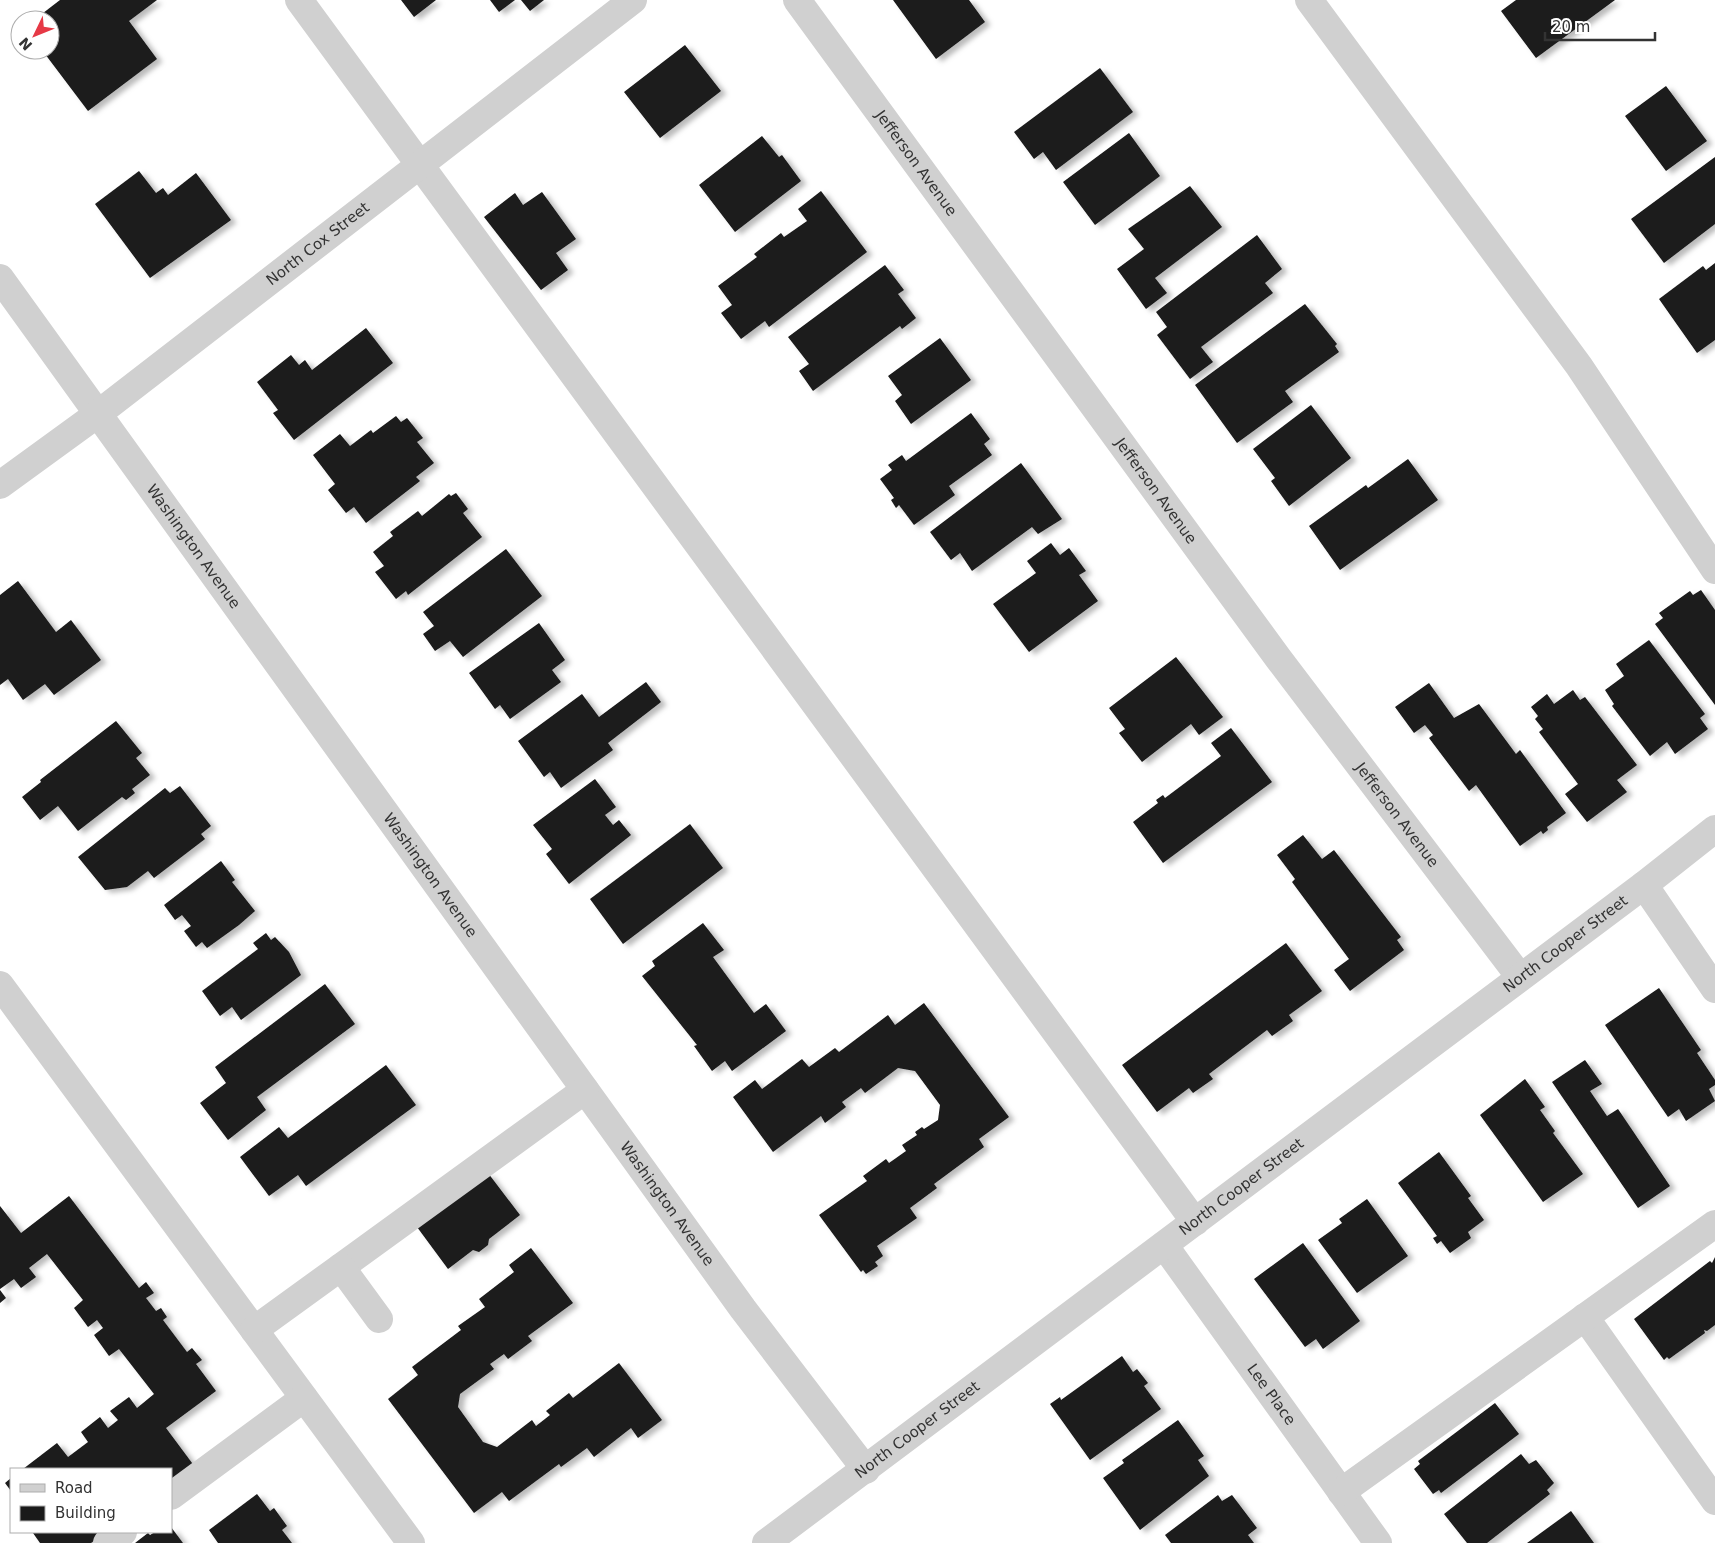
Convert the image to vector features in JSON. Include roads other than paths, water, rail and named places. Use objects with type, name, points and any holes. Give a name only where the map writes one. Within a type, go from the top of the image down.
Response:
[{"type":"street","points":[[299,0],[700,544],[1195,1222]]},
{"type":"street","name":"North Cox Street","points":[[0,485],[99,413],[633,0]]},
{"type":"street","name":"Jefferson Avenue","points":[[797,0],[1278,658],[1520,978]]},
{"type":"street","points":[[1309,0],[1578,366],[1715,570]]},
{"type":"street","name":"Washington Avenue","points":[[0,278],[737,1301],[866,1470]]},
{"type":"street","name":"North Cooper Street","points":[[766,1543],[866,1470],[1644,885],[1715,829]]},
{"type":"street","points":[[1644,885],[1715,989]]},
{"type":"street","points":[[0,985],[411,1543]]},
{"type":"street","points":[[254,1330],[585,1090]]},
{"type":"street","points":[[1341,1492],[1715,1224]]},
{"type":"street","name":"Lee Place","points":[[1164,1245],[1378,1543]]},
{"type":"street","points":[[341,1267],[379,1320]]},
{"type":"street","points":[[1585,1317],[1715,1501]]},
{"type":"street","points":[[172,1495],[304,1398]]},
{"type":"street","points":[[107,1543],[122,1533]]}]
